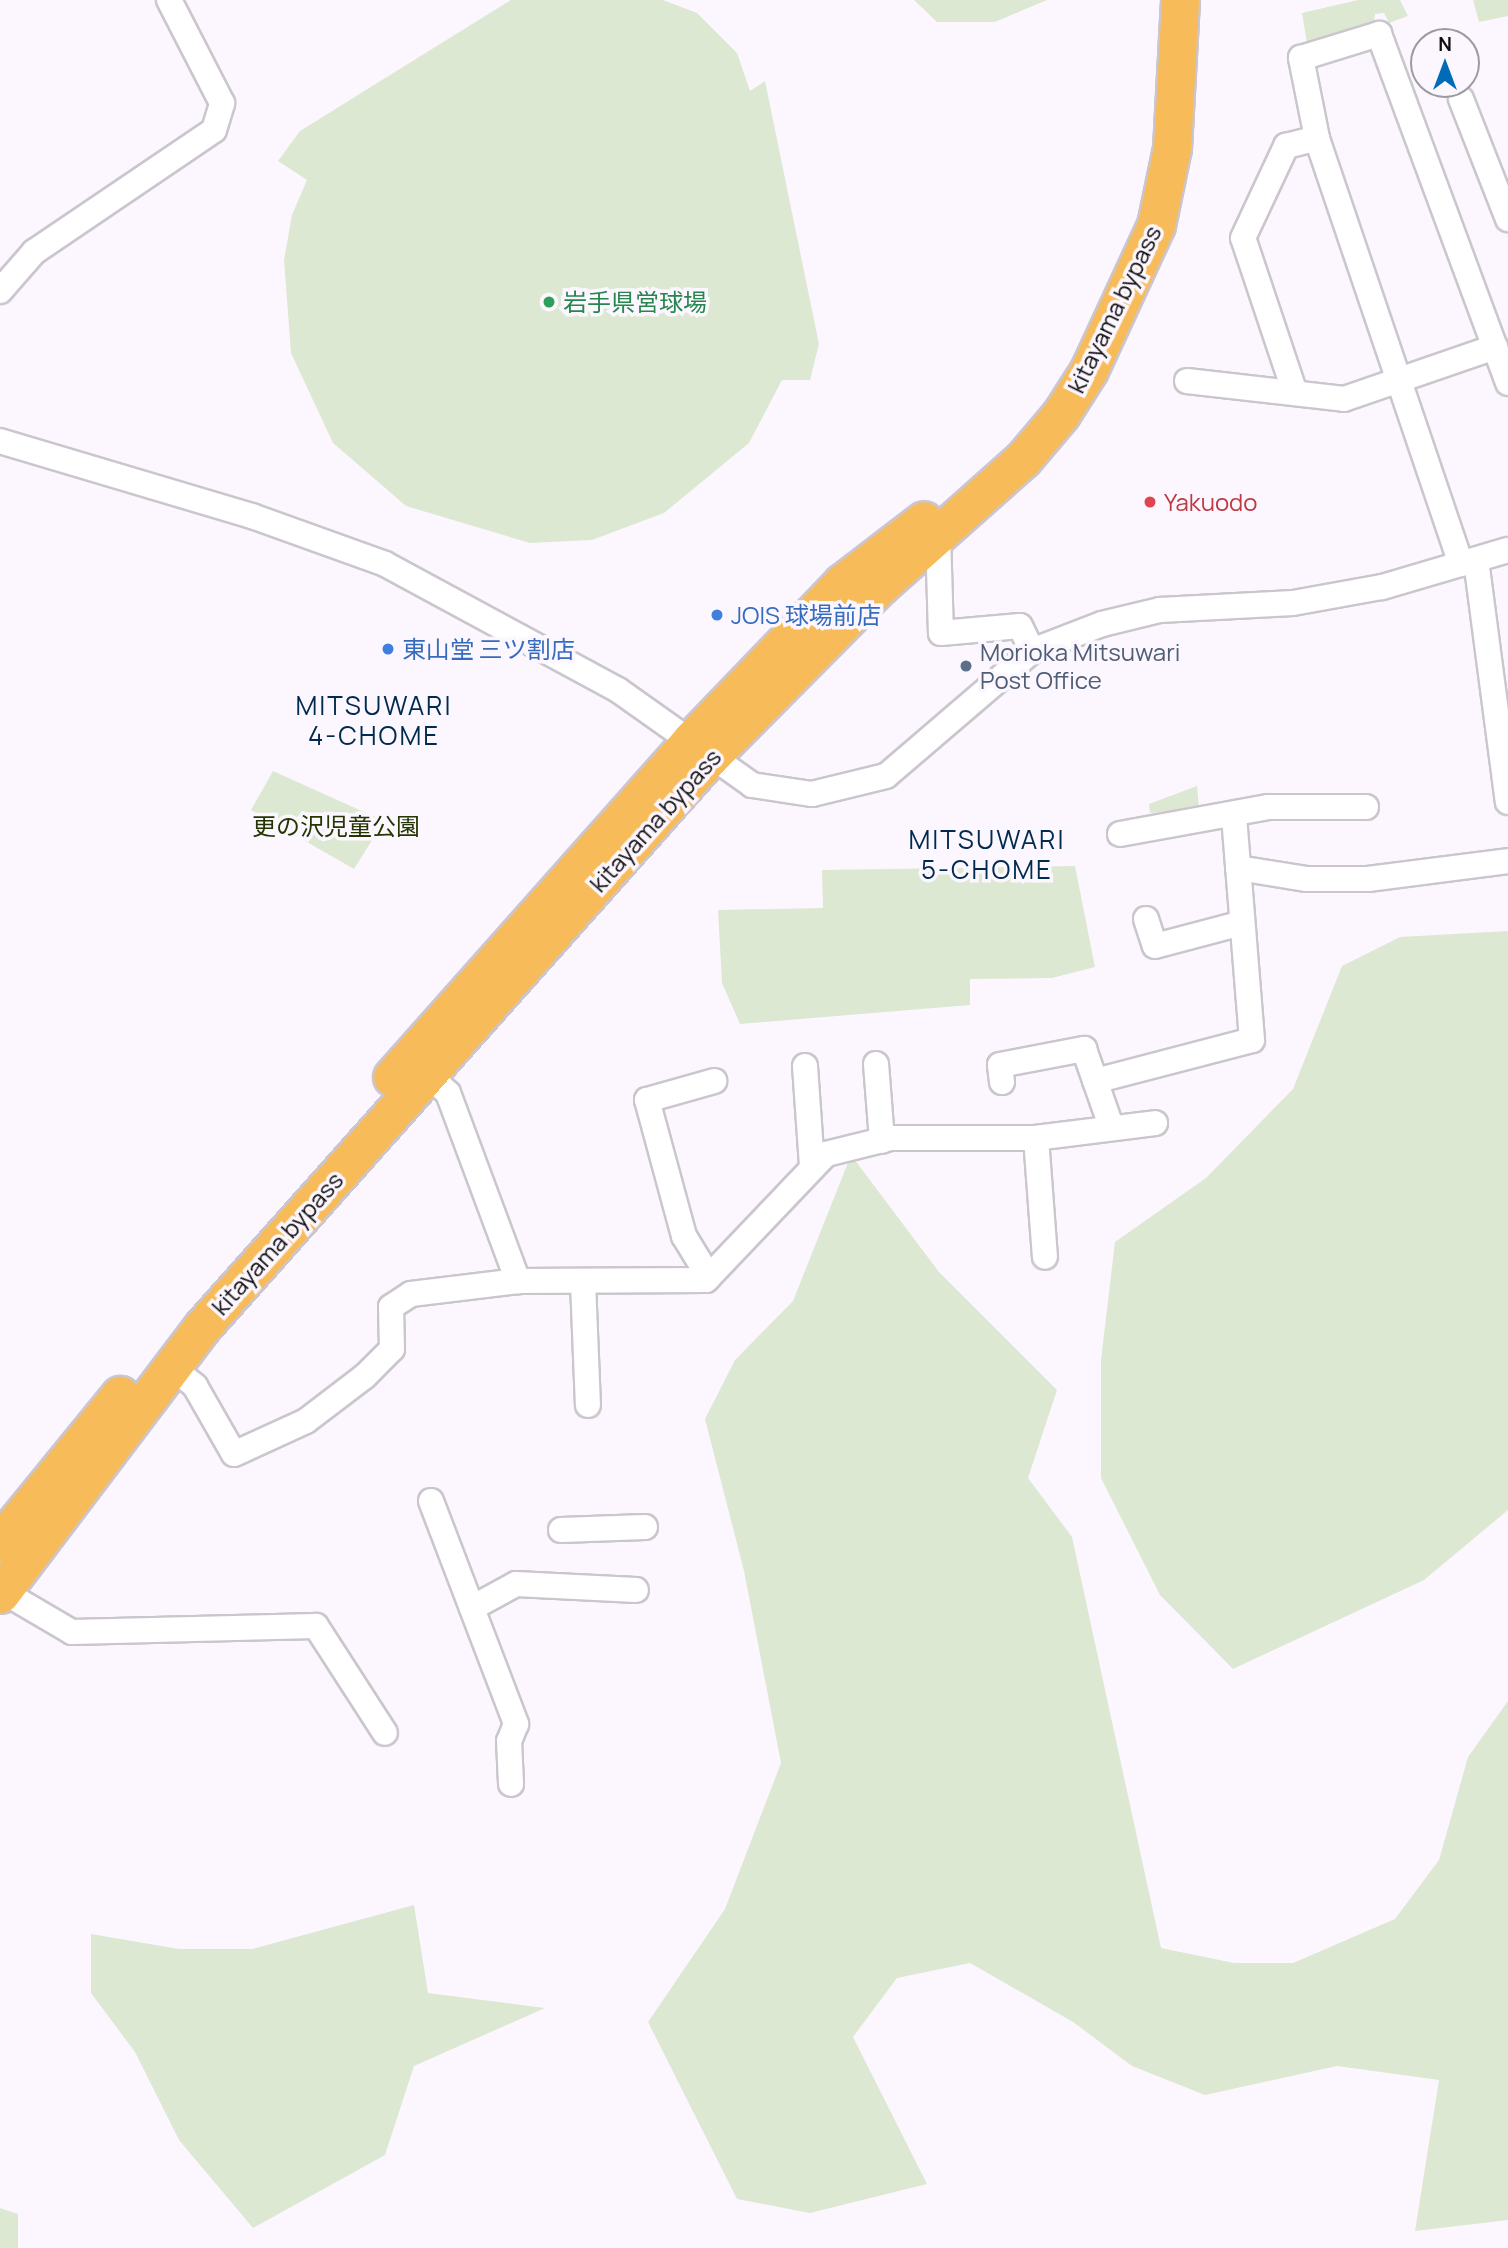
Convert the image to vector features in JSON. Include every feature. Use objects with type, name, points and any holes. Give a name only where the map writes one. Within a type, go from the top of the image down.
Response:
[{"type":"highway","name":"kitayama bypass","points":[[1,1592],[172,1367],[428,1074],[842,583],[988,468],[1074,355],[1121,265],[1145,178],[1160,90],[1160,0]]},
{"type":"highway","name":"kitayama bypass","points":[[0,1542],[204,1293],[701,748],[1023,459],[1061,414],[1089,370],[1156,225],[1172,148],[1180,0]]},
{"type":"street","points":[[0,291],[34,252],[214,130],[222,103],[169,0]]},
{"type":"street","points":[[1508,383],[1379,34],[1301,58],[1317,138],[1468,562],[1501,683],[1508,802]]},
{"type":"street","points":[[1461,99],[1508,219]]},
{"type":"street","points":[[1295,393],[1243,238],[1286,146],[1317,138]]},
{"type":"street","points":[[1186,381],[1344,398],[1495,347]]},
{"type":"street","points":[[0,442],[252,516],[385,564],[618,690],[752,785],[812,794],[887,776],[1032,651],[1160,610],[1286,605],[1508,550]]},
{"type":"street","points":[[939,534],[942,633],[1020,626],[1032,651]]},
{"type":"street","points":[[1120,834],[1234,814],[1366,807]]},
{"type":"street","points":[[1095,1081],[1252,1040],[1234,814]]},
{"type":"street","points":[[1238,868],[1307,879],[1368,879],[1508,861]]},
{"type":"street","points":[[1146,919],[1155,946],[1242,923]]},
{"type":"street","points":[[1002,1082],[1000,1065],[1084,1049],[1111,1126]]},
{"type":"street","points":[[876,1064],[882,1141]]},
{"type":"street","points":[[804,1066],[811,1166]]},
{"type":"street","points":[[428,1074],[447,1093],[518,1281]]},
{"type":"street","points":[[709,1277],[684,1236],[647,1100],[714,1081]]},
{"type":"street","points":[[172,1367],[195,1386],[234,1454],[306,1421],[365,1376],[392,1349],[391,1307],[411,1294],[518,1281],[583,1282],[709,1277],[811,1166],[826,1154],[882,1141],[1036,1138],[1111,1126],[1155,1123]]},
{"type":"street","points":[[1036,1138],[1045,1257]]},
{"type":"street","points":[[583,1282],[588,1405]]},
{"type":"street","points":[[431,1501],[516,1724],[509,1741],[511,1784]]},
{"type":"street","points":[[561,1530],[645,1527]]},
{"type":"street","points":[[471,1608],[516,1584],[636,1590]]},
{"type":"street","points":[[1,1592],[72,1632],[316,1626],[385,1733]]},
{"type":"green space","name":"岩手県営球場","points":[[511,0],[663,0],[697,13],[737,53],[750,91],[765,81],[819,344],[810,380],[782,380],[749,443],[664,513],[592,540],[530,543],[406,506],[333,443],[291,353],[284,260],[292,215],[307,180],[278,161],[300,131]]},
{"type":"green space","points":[[914,0],[1047,0],[995,22],[937,22]]},
{"type":"green space","points":[[1358,0],[1400,0],[1408,16],[1389,23],[1384,13],[1375,14],[1374,23],[1307,43],[1302,13]]},
{"type":"green space","points":[[1473,0],[1508,0],[1508,16],[1479,22]]},
{"type":"green space","name":"更の沢児童公園","points":[[273,771],[384,821],[354,869],[251,810]]},
{"type":"green space","points":[[1197,786],[1199,808],[1150,813],[1149,804]]},
{"type":"green space","points":[[1075,866],[1095,967],[1052,978],[970,979],[970,1005],[740,1024],[722,983],[718,910],[823,908],[822,870]]},
{"type":"green space","points":[[1508,931],[1508,1510],[1424,1580],[1233,1669],[1160,1595],[1101,1478],[1101,1360],[1115,1242],[1206,1178],[1293,1089],[1342,966],[1400,937]]},
{"type":"green space","points":[[851,1155],[939,1272],[1057,1390],[1028,1478],[1072,1537],[1161,1948],[1234,1963],[1293,1963],[1395,1919],[1439,1860],[1468,1757],[1508,1701],[1508,2220],[1415,2231],[1439,2080],[1337,2066],[1205,2095],[1132,2066],[1073,2022],[970,1963],[897,1978],[853,2037],[927,2184],[810,2213],[737,2199],[648,2022],[725,1909],[781,1763],[744,1571],[705,1419],[735,1360],[793,1301]]},
{"type":"green space","points":[[414,1905],[428,1993],[545,2008],[414,2066],[385,2155],[253,2228],[179,2140],[135,2052],[91,1993],[91,1934],[179,1949],[252,1949]]},
{"type":"green space","points":[[0,2208],[18,2214],[18,2248],[0,2248]]},
{"type":"place","name":"岩手県営球場","points":[[549,302]]},
{"type":"place","name":"Yakuodo","points":[[1150,502]]},
{"type":"place","name":"JOIS 球場前店","points":[[717,615]]},
{"type":"place","name":"東山堂 三ツ割店","points":[[388,649]]},
{"type":"place","name":"Morioka Mitsuwari Post Office","points":[[966,666]]},
{"type":"district","name":"MITSUWARI 4-CHOME","points":[[374,721]]},
{"type":"district","name":"MITSUWARI 5-CHOME","points":[[987,855]]}]
